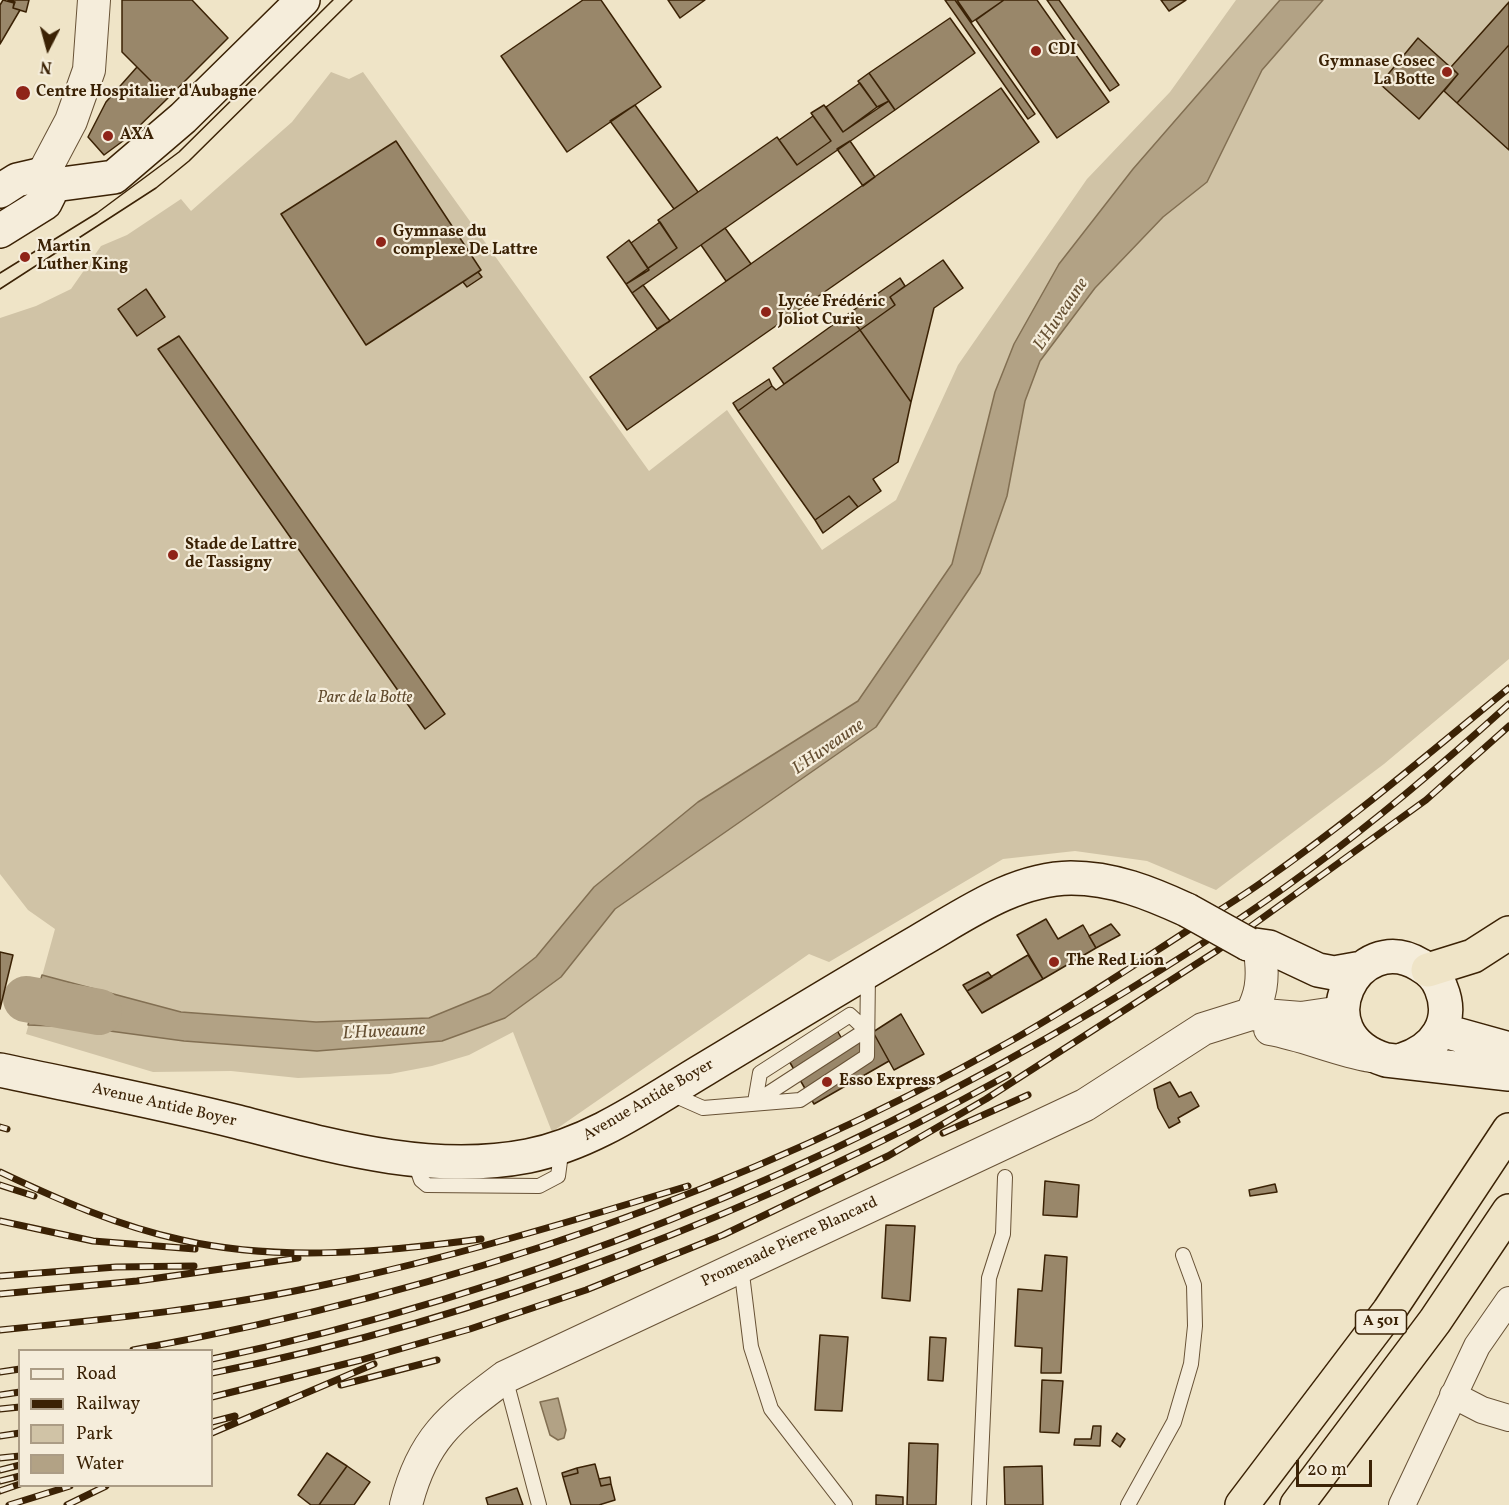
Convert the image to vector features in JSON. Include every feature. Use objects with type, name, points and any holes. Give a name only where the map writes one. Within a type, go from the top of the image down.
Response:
[{"type":"highway","points":[[1428,970],[1473,956],[1509,933]]},
{"type":"highway","name":"A 501","points":[[1242,1505],[1389,1311],[1509,1130]]},
{"type":"highway","name":"A 501","points":[[1297,1505],[1435,1321],[1509,1210]]},
{"type":"main road","points":[[0,191],[17,180],[114,177],[183,118],[303,0]]},
{"type":"main road","points":[[0,231],[45,203],[48,180]]},
{"type":"main road","name":"Avenue Antide Boyer","points":[[0,1070],[236,1122],[346,1150],[456,1161],[509,1159],[589,1137],[985,903],[1030,884],[1071,878],[1122,884],[1149,892],[1187,910],[1342,1010]]},
{"type":"main road","name":"Avenue Antide Boyer","points":[[1254,952],[1269,947],[1318,970],[1334,973],[1362,968]]},
{"type":"main road","points":[[1386,1058],[1425,1050],[1441,1030],[1446,1014],[1445,998],[1439,983],[1428,970],[1413,961],[1396,957],[1378,960],[1362,968],[1351,979],[1344,992],[1342,1010],[1350,1038],[1386,1058],[1509,1074]]},
{"type":"main road","points":[[1441,1030],[1509,1049]]},
{"type":"street","points":[[48,180],[89,70],[94,0]]},
{"type":"street","points":[[1251,1014],[1260,998],[1263,979],[1254,952]]},
{"type":"street","name":"Promenade Pierre Blancard","points":[[406,1505],[419,1466],[431,1443],[453,1416],[505,1377],[1085,1105],[1203,1029],[1251,1014],[1301,1018],[1342,1010]]},
{"type":"street","points":[[1219,1023],[1296,1034],[1343,1051],[1386,1058]]},
{"type":"street","points":[[1405,1504],[1477,1346],[1509,1300]]},
{"type":"street","points":[[1453,1395],[1482,1410],[1509,1418]]},
{"type":"lane","points":[[667,1092],[703,1108],[800,1100],[867,1056],[868,971]]},
{"type":"lane","points":[[755,1102],[760,1073],[850,1015],[866,1030]]},
{"type":"lane","points":[[755,1102],[866,1030]]},
{"type":"lane","points":[[980,1505],[989,1278],[1004,1234],[1005,1177]]},
{"type":"lane","points":[[1128,1505],[1174,1422],[1191,1364],[1195,1326],[1194,1286],[1183,1255]]},
{"type":"lane","points":[[741,1266],[744,1312],[751,1347],[771,1409],[845,1505]]},
{"type":"lane","points":[[505,1377],[539,1505]]},
{"type":"green space","name":"Parc de la Botte","points":[[1236,0],[1509,0],[1509,659],[1384,764],[1216,890],[1147,861],[1075,851],[1003,859],[829,962],[809,954],[552,1132],[513,1032],[469,1055],[432,1066],[390,1074],[298,1078],[231,1071],[153,1072],[26,1034],[55,929],[28,910],[0,874],[0,318],[36,306],[71,289],[101,246],[127,235],[181,199],[191,211],[292,122],[331,72],[349,79],[363,72],[649,471],[727,410],[822,550],[896,500],[958,365],[1087,179],[1170,92]]},
{"type":"water","points":[[1280,0],[1323,0],[1262,70],[1207,182],[1163,217],[1095,288],[1040,361],[1025,401],[1007,496],[980,573],[876,727],[615,909],[561,977],[505,1018],[442,1041],[317,1051],[184,1041],[80,1027],[28,1025],[42,975],[181,1012],[316,1022],[429,1018],[490,993],[536,957],[594,887],[698,802],[858,701],[952,564],[995,392],[1014,344],[1059,264],[1133,169]]},
{"type":"water","points":[[558,1398],[566,1430],[564,1438],[558,1440],[550,1435],[540,1402]]},
{"type":"building","points":[[3,0],[14,3],[13,8],[20,10],[0,44],[0,5]]},
{"type":"building","points":[[8,0],[29,0],[26,12],[13,8],[15,2]]},
{"type":"building","points":[[122,0],[192,0],[228,38],[168,98],[122,52]]},
{"type":"building","points":[[583,0],[601,0],[661,87],[567,152],[501,56]]},
{"type":"building","points":[[668,0],[705,0],[680,18]]},
{"type":"building","points":[[945,0],[955,0],[1035,114],[1028,119]]},
{"type":"building","points":[[957,0],[1004,0],[972,22]]},
{"type":"building","points":[[1004,0],[1037,0],[1109,102],[1057,138],[976,20]]},
{"type":"building","points":[[1047,0],[1059,0],[1119,85],[1110,91]]},
{"type":"building","points":[[1161,0],[1186,0],[1169,11]]},
{"type":"building","points":[[1509,2],[1509,45],[1457,103],[1444,91],[1458,74],[1451,67]]},
{"type":"building","points":[[950,18],[975,53],[895,110],[869,73]]},
{"type":"building","points":[[1418,38],[1458,74],[1419,119],[1380,84]]},
{"type":"building","points":[[1509,45],[1509,150],[1457,103]]},
{"type":"building","points":[[137,67],[168,98],[127,138],[104,155],[88,137],[106,102]]},
{"type":"building","points":[[869,73],[889,101],[877,107],[858,81]]},
{"type":"building","points":[[860,83],[877,107],[843,132],[826,107]]},
{"type":"building","points":[[1001,88],[1039,142],[627,430],[590,377]]},
{"type":"building","points":[[889,101],[895,110],[632,293],[626,284],[677,248],[658,220],[777,137],[797,165],[831,141],[811,113],[824,105],[843,132]]},
{"type":"building","points":[[635,105],[698,192],[674,209],[610,121]]},
{"type":"building","points":[[813,116],[831,141],[797,165],[779,140]]},
{"type":"building","name":"Gymnase du complexe De Lattre","points":[[396,141],[481,270],[366,345],[281,214]]},
{"type":"building","points":[[850,141],[875,177],[863,186],[837,149]]},
{"type":"building","points":[[660,222],[677,248],[648,268],[631,243]]},
{"type":"building","points":[[725,228],[751,264],[726,281],[701,245]]},
{"type":"building","points":[[629,240],[649,270],[626,284],[607,257]]},
{"type":"building","points":[[943,260],[963,288],[934,308],[911,402],[860,330],[895,305],[890,297]]},
{"type":"building","points":[[478,272],[482,277],[467,287],[463,282]]},
{"type":"building","points":[[900,278],[905,286],[890,297],[895,305],[860,330],[848,314]]},
{"type":"building","points":[[643,285],[670,321],[657,329],[632,293]]},
{"type":"building","points":[[146,289],[165,317],[137,336],[118,309]]},
{"type":"building","points":[[848,314],[860,330],[784,384],[773,368]]},
{"type":"building","points":[[860,330],[911,402],[898,462],[873,479],[881,491],[858,507],[849,496],[815,520],[738,411],[772,386],[776,390]]},
{"type":"building","points":[[179,336],[445,714],[425,729],[158,349]]},
{"type":"building","points":[[769,379],[772,386],[738,411],[733,403]]},
{"type":"building","points":[[849,496],[858,507],[823,533],[815,520]]},
{"type":"building","points":[[1046,919],[1058,939],[1083,925],[1096,948],[1043,979],[1017,935]]},
{"type":"building","points":[[1111,924],[1120,935],[1096,948],[1089,936]]},
{"type":"building","points":[[0,952],[13,955],[0,1009]]},
{"type":"building","points":[[1028,955],[1043,979],[982,1013],[967,991]]},
{"type":"building","points":[[988,972],[992,977],[967,991],[963,985]]},
{"type":"building","points":[[901,1014],[924,1054],[894,1070],[873,1032]]},
{"type":"building","name":"Esso Express","points":[[834,1025],[846,1046],[873,1032],[889,1061],[814,1104],[785,1054]]},
{"type":"building","points":[[1170,1082],[1179,1097],[1191,1092],[1199,1106],[1178,1118],[1180,1122],[1169,1128],[1158,1108],[1154,1089]]},
{"type":"building","points":[[1045,1181],[1079,1185],[1077,1217],[1043,1215]]},
{"type":"building","points":[[1275,1184],[1277,1192],[1250,1196],[1249,1190]]},
{"type":"building","points":[[886,1225],[915,1226],[910,1301],[882,1298]]},
{"type":"building","points":[[1045,1255],[1067,1257],[1061,1373],[1041,1373],[1042,1348],[1015,1346],[1018,1289],[1042,1291]]},
{"type":"building","points":[[820,1335],[848,1337],[842,1411],[815,1410]]},
{"type":"building","points":[[930,1337],[946,1338],[943,1381],[928,1380]]},
{"type":"building","points":[[1042,1380],[1063,1381],[1059,1433],[1040,1432]]},
{"type":"building","points":[[1093,1426],[1101,1426],[1100,1446],[1074,1445],[1075,1439],[1091,1439]]},
{"type":"building","points":[[1117,1433],[1125,1439],[1120,1447],[1112,1441]]},
{"type":"building","points":[[909,1443],[938,1444],[936,1505],[907,1505]]},
{"type":"building","points":[[327,1453],[347,1466],[319,1505],[311,1505],[298,1495]]},
{"type":"building","points":[[595,1464],[601,1486],[611,1484],[615,1500],[599,1505],[571,1505],[563,1477],[578,1473],[577,1468]]},
{"type":"building","points":[[347,1466],[370,1482],[354,1505],[319,1505]]},
{"type":"building","points":[[1042,1466],[1043,1505],[1005,1505],[1004,1467]]},
{"type":"building","points":[[577,1468],[578,1473],[563,1477],[562,1473]]},
{"type":"building","points":[[610,1477],[611,1484],[601,1486],[599,1479]]},
{"type":"building","points":[[517,1488],[523,1505],[488,1505],[486,1498]]},
{"type":"building","points":[[876,1495],[903,1497],[903,1505],[876,1505]]},
{"type":"waterway","name":"L'Huveaune","points":[[26,999],[99,1012]]},
{"type":"tram line","points":[[0,273],[97,213],[179,152],[333,0]]},
{"type":"tram line","points":[[0,289],[156,188],[189,161],[352,0]]},
{"type":"railway","points":[[138,1349],[247,1327],[361,1300],[473,1268],[584,1232],[693,1192],[800,1147],[906,1097],[1054,1016],[1256,887],[1358,810],[1509,688]]},
{"type":"railway","points":[[213,1359],[328,1332],[444,1299],[558,1262],[670,1220],[781,1173],[890,1122],[996,1067],[1100,1007],[1180,958],[1285,888],[1361,830],[1509,704]]},
{"type":"railway","points":[[213,1397],[361,1360],[470,1329],[586,1290],[723,1235],[888,1156],[986,1099],[1218,950],[1426,800],[1509,726]]},
{"type":"railway","points":[[213,1373],[315,1350],[417,1323],[520,1291],[621,1254],[819,1171],[1008,1075]]},
{"type":"railway","points":[[943,1133],[1028,1095]]},
{"type":"railway","points":[[0,1127],[7,1129]]},
{"type":"railway","points":[[0,1172],[112,1220],[158,1234],[219,1247],[256,1251],[332,1253],[407,1248],[481,1239]]},
{"type":"railway","points":[[0,1185],[34,1196]]},
{"type":"railway","points":[[0,1330],[206,1306],[328,1284],[464,1251],[688,1186]]},
{"type":"railway","points":[[0,1221],[93,1241],[195,1249]]},
{"type":"railway","points":[[0,1294],[137,1281],[298,1258]]},
{"type":"railway","points":[[0,1276],[116,1267],[194,1266]]},
{"type":"railway","points":[[341,1385],[437,1360]]},
{"type":"railway","points":[[213,1433],[374,1364]]},
{"type":"railway","points":[[0,1372],[18,1369]]},
{"type":"railway","points":[[0,1395],[18,1392]]},
{"type":"railway","points":[[0,1409],[18,1407]]},
{"type":"railway","points":[[213,1422],[235,1416]]},
{"type":"railway","points":[[0,1436],[18,1433]]},
{"type":"railway","points":[[0,1458],[18,1456]]},
{"type":"railway","points":[[0,1470],[18,1466]]},
{"type":"railway","points":[[0,1481],[18,1476]]},
{"type":"railway","points":[[0,1491],[18,1485]]},
{"type":"railway","points":[[9,1505],[67,1487]]},
{"type":"railway","points":[[67,1505],[104,1487]]},
{"type":"place","name":"CDI","points":[[1036,51]]},
{"type":"place","name":"Gymnase Cosec La Botte","points":[[1447,72]]},
{"type":"place","name":"Centre Hospitalier d'Aubagne","points":[[23,93]]},
{"type":"place","name":"AXA","points":[[108,136]]},
{"type":"place","name":"Gymnase du complexe De Lattre","points":[[381,242]]},
{"type":"place","name":"Martin Luther King","points":[[25,257]]},
{"type":"place","name":"Lycée Frédéric Joliot Curie","points":[[766,312]]},
{"type":"place","name":"Stade de Lattre de Tassigny","points":[[173,555]]},
{"type":"place","name":"The Red Lion","points":[[1054,962]]},
{"type":"place","name":"Esso Express","points":[[827,1082]]}]
